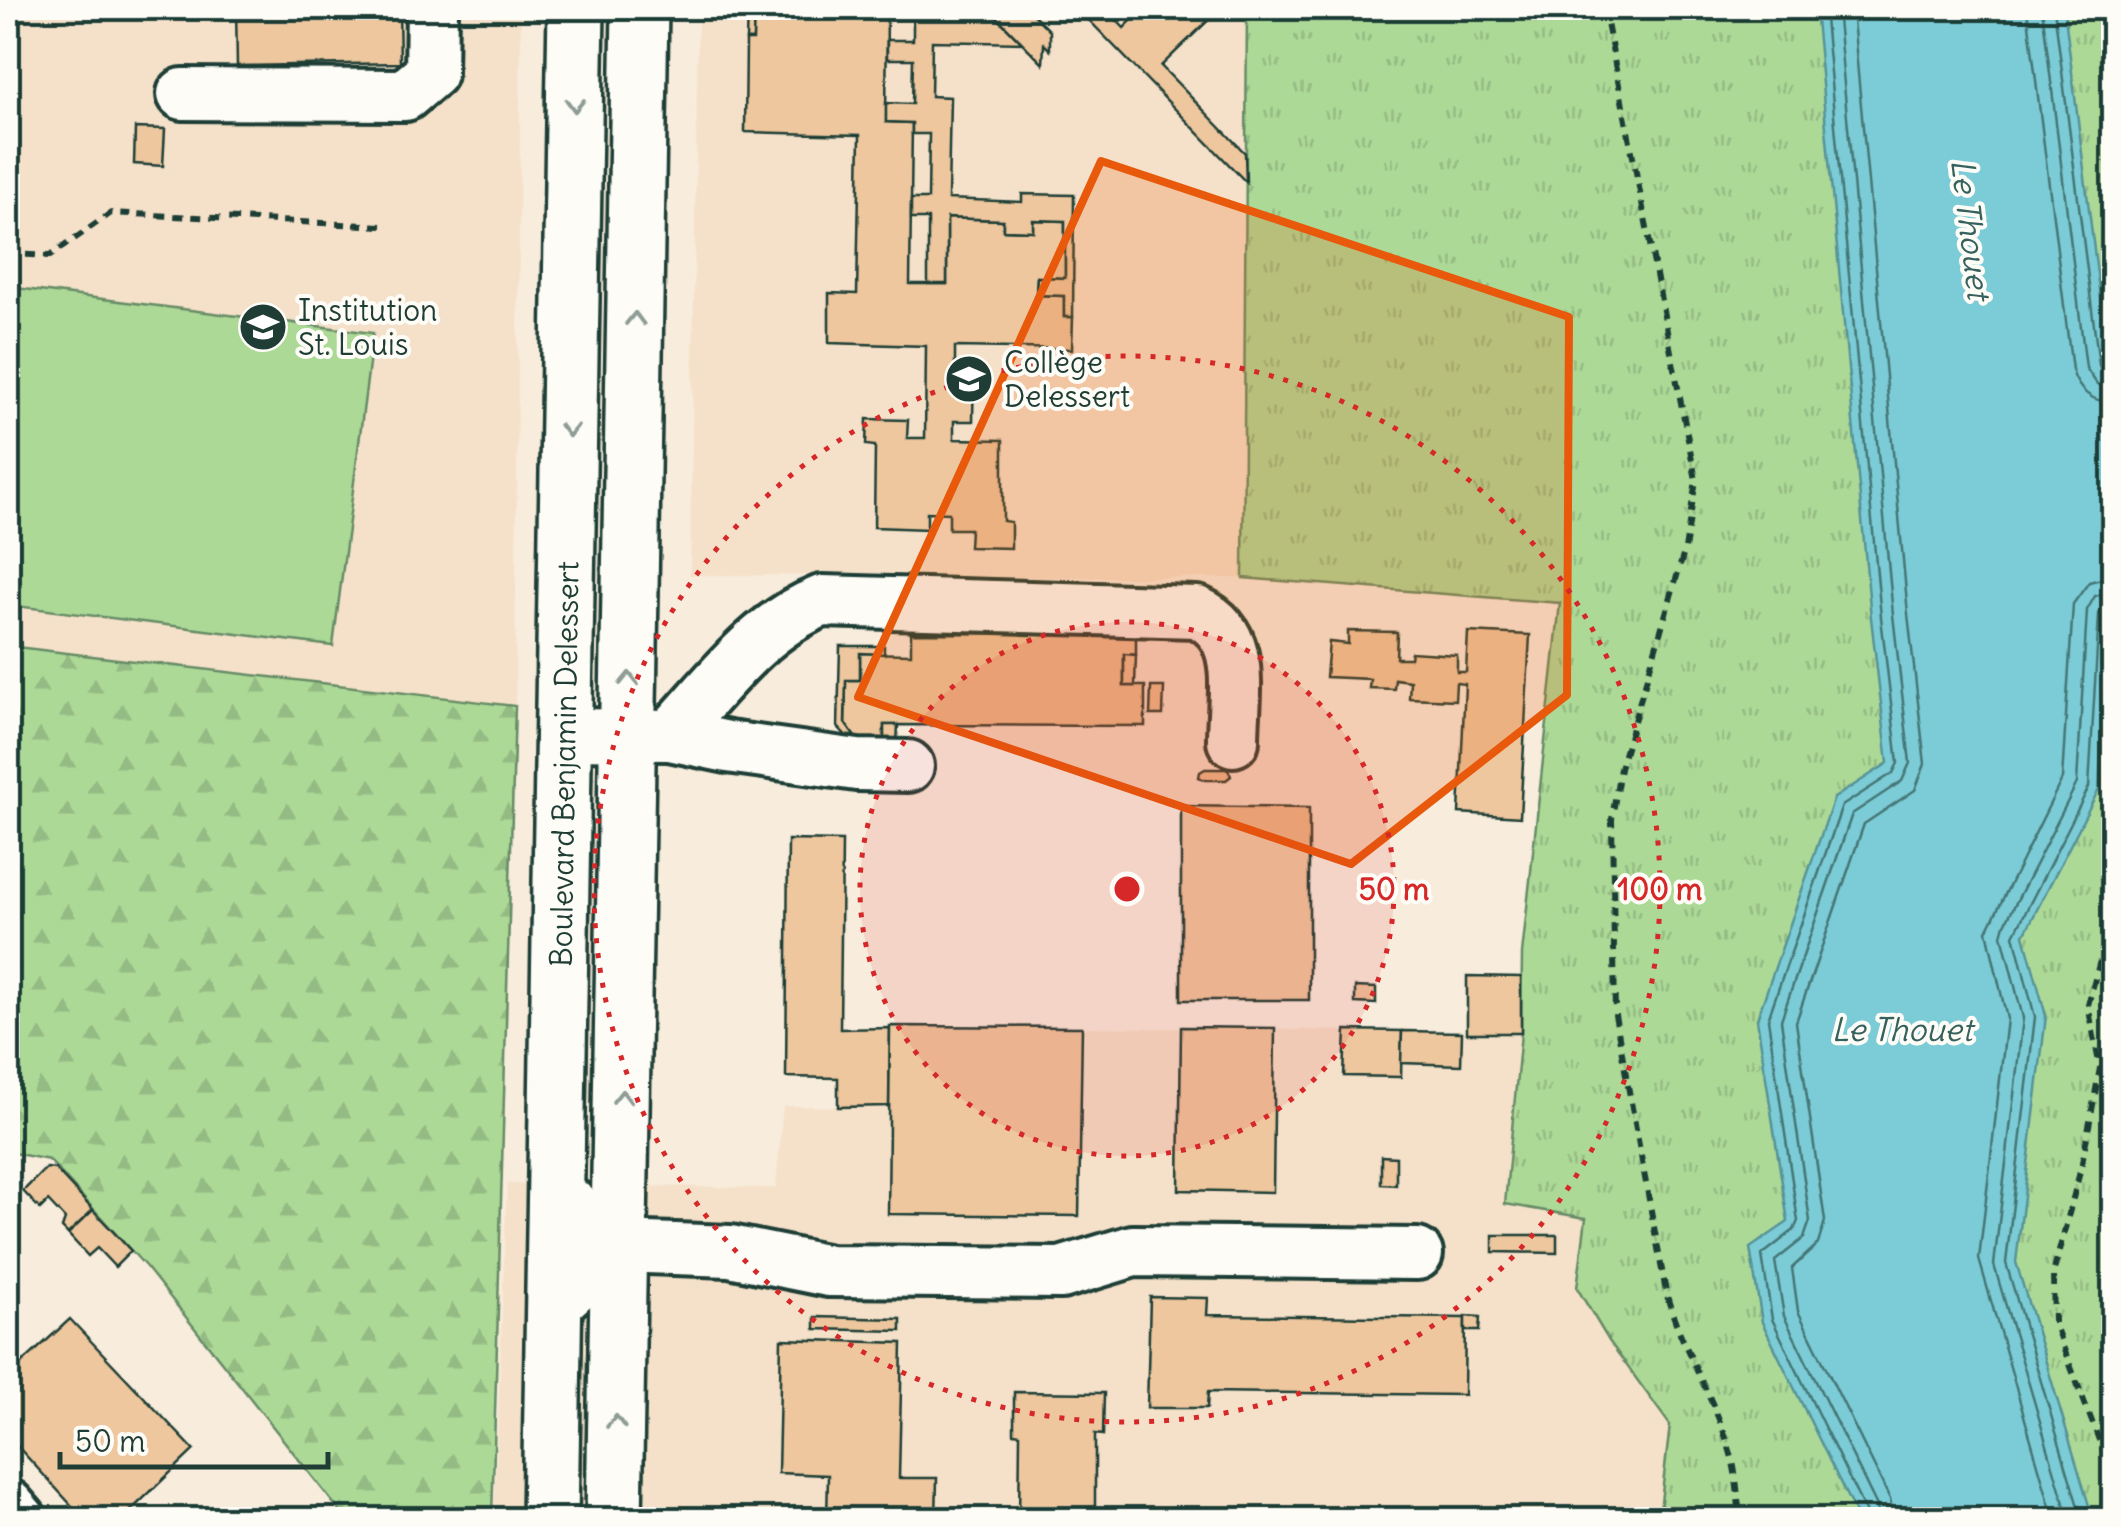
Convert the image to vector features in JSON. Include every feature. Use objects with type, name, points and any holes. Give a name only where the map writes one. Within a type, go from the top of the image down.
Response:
[{"type":"main road","name":"Boulevard Benjamin Delessert","points":[[550,1520],[576,8]]},
{"type":"main road","name":"Boulevard Benjamin Delessert","points":[[614,1520],[619,1246],[649,735],[640,8]]},
{"type":"street","points":[[183,94],[406,95],[431,73],[432,8]]},
{"type":"street","points":[[649,735],[766,632],[797,610],[822,600],[1196,612],[1212,619],[1224,631],[1233,650],[1233,741]]},
{"type":"street","points":[[564,734],[649,735],[857,765],[908,766]]},
{"type":"street","points":[[556,1191],[619,1246],[730,1251],[829,1271],[1060,1273],[1133,1252],[1417,1254]]},
{"type":"street","points":[[554,1305],[619,1246]]},
{"type":"street","points":[[8,1505],[21,1520]]},
{"type":"path","points":[[1604,8],[1696,480],[1685,549],[1620,768],[1612,871],[1614,1015],[1672,1318],[1732,1457],[1740,1520]]},
{"type":"path","points":[[2102,8],[2114,86]]},
{"type":"path","points":[[8,254],[50,256],[112,213],[384,226]]},
{"type":"path","points":[[2114,909],[2088,1006],[2100,1068],[2081,1168],[2053,1274],[2054,1322],[2114,1478]]},
{"type":"highlighted area","points":[[1101,161],[1569,317],[1567,695],[1351,864],[858,697]]},
{"type":"shaded area","name":"Institution St. Louis","points":[[8,8],[521,8],[515,706],[8,646]]},
{"type":"shaded area","name":"Collège Delessert","points":[[698,8],[1247,8],[1243,578],[690,575]]},
{"type":"shaded area","points":[[1083,1027],[1521,1033],[1505,1204],[1586,1218],[1609,1341],[1670,1425],[1659,1519],[494,1520],[507,1184],[776,1188],[783,1106],[889,1107],[891,1029]]},
{"type":"green space","points":[[1247,8],[2113,8],[2113,1519],[1659,1519],[1670,1425],[1609,1341],[1577,1288],[1586,1218],[1505,1204],[1521,1033],[1522,954],[1560,603],[1243,578]]},
{"type":"green space","points":[[8,287],[373,333],[333,646],[8,605]]},
{"type":"green space","points":[[8,646],[515,706],[492,1519],[346,1519],[147,1268],[49,1160],[8,1152]]},
{"type":"water","name":"Le Thouet","points":[[1815,8],[2064,8],[2113,403],[2113,521],[2099,789],[2024,935],[2046,1016],[2016,1262],[2093,1519],[1858,1519],[1762,1322],[1750,1248],[1788,1222],[1757,1019],[1834,798],[1888,763]]},
{"type":"building","points":[[236,8],[399,8],[400,63],[237,66]]},
{"type":"building","points":[[747,8],[754,8],[753,40],[746,40]]},
{"type":"building","points":[[754,8],[887,8],[886,122],[912,123],[910,284],[947,284],[947,218],[1003,220],[1003,230],[1033,231],[1033,220],[1065,221],[1065,278],[1037,277],[1036,295],[1064,296],[1064,317],[1073,317],[1072,349],[955,347],[955,363],[974,364],[973,421],[954,421],[954,439],[1003,440],[1003,521],[1011,522],[1011,548],[969,547],[970,529],[949,529],[949,513],[927,512],[927,529],[874,527],[875,446],[866,445],[867,419],[908,420],[907,438],[925,438],[926,346],[829,343],[829,293],[857,294],[860,135],[745,132],[746,40],[753,40]]},
{"type":"building","points":[[913,8],[988,8],[1022,43],[932,41],[931,96],[950,97],[948,199],[1022,202],[1022,194],[1074,195],[1073,317],[1064,317],[1064,296],[1036,295],[1037,277],[1065,278],[1065,221],[1033,220],[1033,231],[1003,230],[1003,220],[947,218],[947,284],[928,284],[928,219],[911,219],[911,199],[928,199],[929,134],[912,134],[912,123],[886,122],[886,103],[912,104],[913,59],[887,59],[887,40],[913,40]]},
{"type":"building","points":[[988,8],[1027,8],[1050,31],[1050,50],[1044,44],[1043,64]]},
{"type":"building","points":[[1088,8],[1105,8],[1124,28],[1144,8],[1221,8],[1161,66],[1245,153],[1246,182],[1087,18]]},
{"type":"building","points":[[135,128],[165,129],[163,166],[134,164]]},
{"type":"building","points":[[1348,631],[1397,632],[1396,658],[1410,658],[1411,652],[1457,655],[1457,672],[1466,672],[1468,632],[1530,635],[1520,817],[1459,813],[1465,684],[1456,683],[1455,700],[1409,698],[1410,681],[1395,679],[1394,689],[1369,688],[1370,679],[1326,677],[1329,642],[1348,644]]},
{"type":"building","points":[[911,633],[1136,634],[1136,655],[1124,654],[1124,686],[1145,686],[1145,726],[884,725],[884,740],[857,740],[845,723],[846,680],[860,680],[860,653],[911,654]]},
{"type":"building","points":[[840,646],[884,646],[884,654],[860,653],[860,680],[846,680],[845,723],[857,740],[884,740],[884,725],[898,725],[897,745],[856,746],[838,727]]},
{"type":"building","points":[[1124,654],[1136,655],[1135,686],[1124,686]]},
{"type":"building","points":[[1151,687],[1164,687],[1163,715],[1150,715]]},
{"type":"building","points":[[1205,769],[1228,769],[1231,776],[1226,780],[1205,780],[1199,777]]},
{"type":"building","points":[[1181,806],[1309,808],[1309,1000],[1181,1000]]},
{"type":"building","points":[[788,840],[842,841],[840,1029],[890,1028],[889,1106],[838,1107],[838,1078],[786,1077]]},
{"type":"building","points":[[1467,976],[1521,977],[1521,1033],[1467,1033]]},
{"type":"building","points":[[1355,987],[1376,988],[1376,1004],[1355,1003]]},
{"type":"building","points":[[890,1026],[1082,1027],[1079,1216],[888,1214]]},
{"type":"building","points":[[1181,1027],[1275,1028],[1273,1192],[1179,1190]]},
{"type":"building","points":[[1346,1030],[1402,1031],[1401,1077],[1344,1076]]},
{"type":"building","points":[[1402,1031],[1462,1032],[1461,1065],[1401,1063]]},
{"type":"building","points":[[1381,1156],[1396,1157],[1396,1185],[1381,1184]]},
{"type":"building","points":[[46,1168],[55,1169],[93,1210],[68,1234],[62,1228],[65,1219],[48,1201],[40,1209],[23,1191]]},
{"type":"building","points":[[93,1210],[131,1251],[115,1267],[97,1248],[88,1256],[68,1234]]},
{"type":"building","points":[[1493,1235],[1557,1235],[1557,1253],[1493,1252]]},
{"type":"building","points":[[1150,1297],[1208,1298],[1207,1315],[1465,1318],[1464,1395],[1208,1392],[1207,1408],[1147,1408]]},
{"type":"building","points":[[1465,1316],[1480,1317],[1479,1331],[1465,1331]]},
{"type":"building","points":[[815,1317],[901,1319],[901,1331],[815,1329]]},
{"type":"building","points":[[70,1319],[194,1450],[121,1520],[85,1520],[8,1436],[8,1376]]},
{"type":"building","points":[[781,1339],[902,1343],[899,1478],[937,1478],[936,1520],[827,1520],[828,1475],[778,1473]]},
{"type":"building","points":[[8,1348],[21,1363],[8,1376]]},
{"type":"building","points":[[1014,1392],[1104,1393],[1103,1435],[1095,1434],[1095,1520],[1019,1520],[1020,1434],[1014,1433]]},
{"type":"place","name":"Institution St. Louis","points":[[263,327]]},
{"type":"place","name":"Collège Delessert","points":[[969,379]]}]
